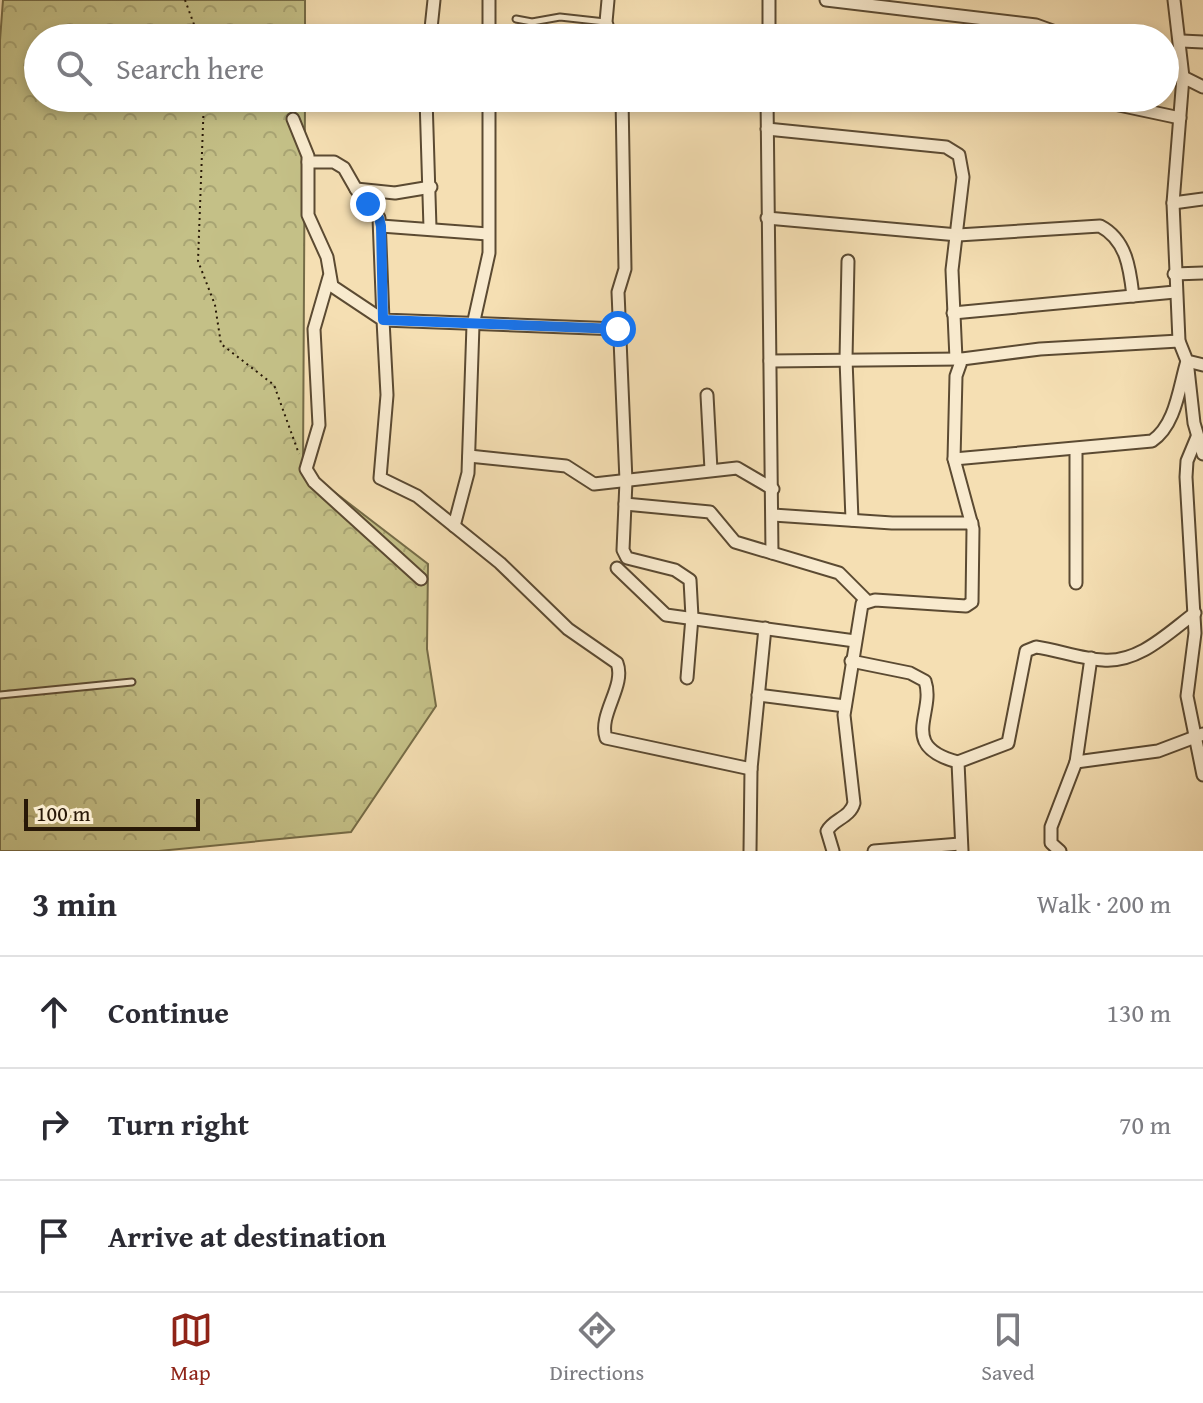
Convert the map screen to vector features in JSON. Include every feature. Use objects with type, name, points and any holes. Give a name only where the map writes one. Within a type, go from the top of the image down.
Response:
[{"type":"street","points":[[431,24],[434,0]]},
{"type":"street","points":[[489,0],[489,24]]},
{"type":"street","points":[[606,22],[608,0]]},
{"type":"street","points":[[769,0],[769,24]]},
{"type":"street","points":[[826,0],[875,3],[1029,24]]},
{"type":"street","points":[[1174,0],[1179,24]]},
{"type":"street","points":[[1179,26],[1183,77],[1173,203],[1175,292],[1179,341],[1187,361],[1197,437],[1203,454]]},
{"type":"street","points":[[1182,41],[1203,42]]},
{"type":"street","points":[[1179,76],[1203,87]]},
{"type":"street","points":[[427,112],[430,228]]},
{"type":"street","points":[[454,526],[469,456],[473,325],[489,253],[489,112]]},
{"type":"street","points":[[622,112],[625,269],[618,292],[618,329],[626,481],[624,556],[688,576],[692,586],[692,617],[687,678]]},
{"type":"street","points":[[767,112],[772,553]]},
{"type":"street","points":[[1152,112],[1180,118]]},
{"type":"street","points":[[293,119],[306,144],[306,204],[327,257],[329,277],[336,291],[383,320],[618,329]]},
{"type":"street","points":[[625,504],[710,512],[735,542],[839,573],[866,600],[966,606],[972,602],[972,523],[954,459],[959,359],[953,313],[952,255],[958,235],[963,177],[959,155],[953,149],[767,129]]},
{"type":"street","points":[[308,162],[340,165],[379,218],[381,226],[387,395],[380,478],[417,496],[500,563],[568,629],[619,665],[605,726],[606,738],[751,769]]},
{"type":"street","points":[[356,189],[395,193],[431,187]]},
{"type":"street","points":[[1173,203],[1203,199]]},
{"type":"street","points":[[767,218],[958,235],[1100,226],[1114,236],[1127,258],[1133,296]]},
{"type":"street","points":[[381,226],[488,234]]},
{"type":"street","points":[[848,261],[846,359],[852,520]]},
{"type":"street","points":[[1174,274],[1203,273]]},
{"type":"street","points":[[329,277],[314,329],[319,425],[306,469],[314,482],[421,579]]},
{"type":"street","points":[[953,313],[1175,292]]},
{"type":"street","points":[[770,361],[959,359],[1040,349],[1179,341]]},
{"type":"street","points":[[1187,361],[1203,365]]},
{"type":"street","points":[[954,459],[1152,441],[1163,434],[1187,361]]},
{"type":"street","points":[[707,395],[711,470]]},
{"type":"street","points":[[1197,437],[1187,461],[1186,477],[1195,613],[1187,696],[1199,736],[1203,775]]},
{"type":"street","points":[[1076,449],[1076,583]]},
{"type":"street","points":[[469,456],[566,466],[594,484],[737,468],[773,489]]},
{"type":"street","points":[[773,515],[972,523]]},
{"type":"street","points":[[617,568],[662,613],[855,641]]},
{"type":"street","points":[[833,851],[827,831],[830,825],[849,813],[854,803],[845,706],[862,604],[866,600]]},
{"type":"street","points":[[851,661],[910,673],[925,681],[922,723],[926,741],[934,754],[958,762],[1008,743],[1021,661],[1030,648],[1118,660],[1133,656],[1195,613]]},
{"type":"street","points":[[750,851],[751,769],[765,628]]},
{"type":"street","points":[[1040,851],[1057,849],[1050,838],[1051,827],[1076,762],[1091,658]]},
{"type":"street","points":[[758,695],[845,706]]},
{"type":"street","points":[[1076,762],[1158,751],[1199,736]]},
{"type":"street","points":[[874,851],[961,848],[958,762]]},
{"type":"lane","points":[[516,19],[532,22],[560,17],[606,22]]},
{"type":"lane","points":[[0,695],[132,682]]},
{"type":"path","points":[[185,0],[194,24]]},
{"type":"path","points":[[203,112],[198,261],[215,305],[218,336],[225,350],[274,385],[306,469]]},
{"type":"green space","points":[[3,0],[305,0],[305,24],[24,24],[24,112],[305,112],[303,468],[428,564],[427,649],[436,706],[351,832],[159,851],[0,851],[0,40]]},
{"type":"route","points":[[368,204],[381,226],[383,320],[618,329]]}]
